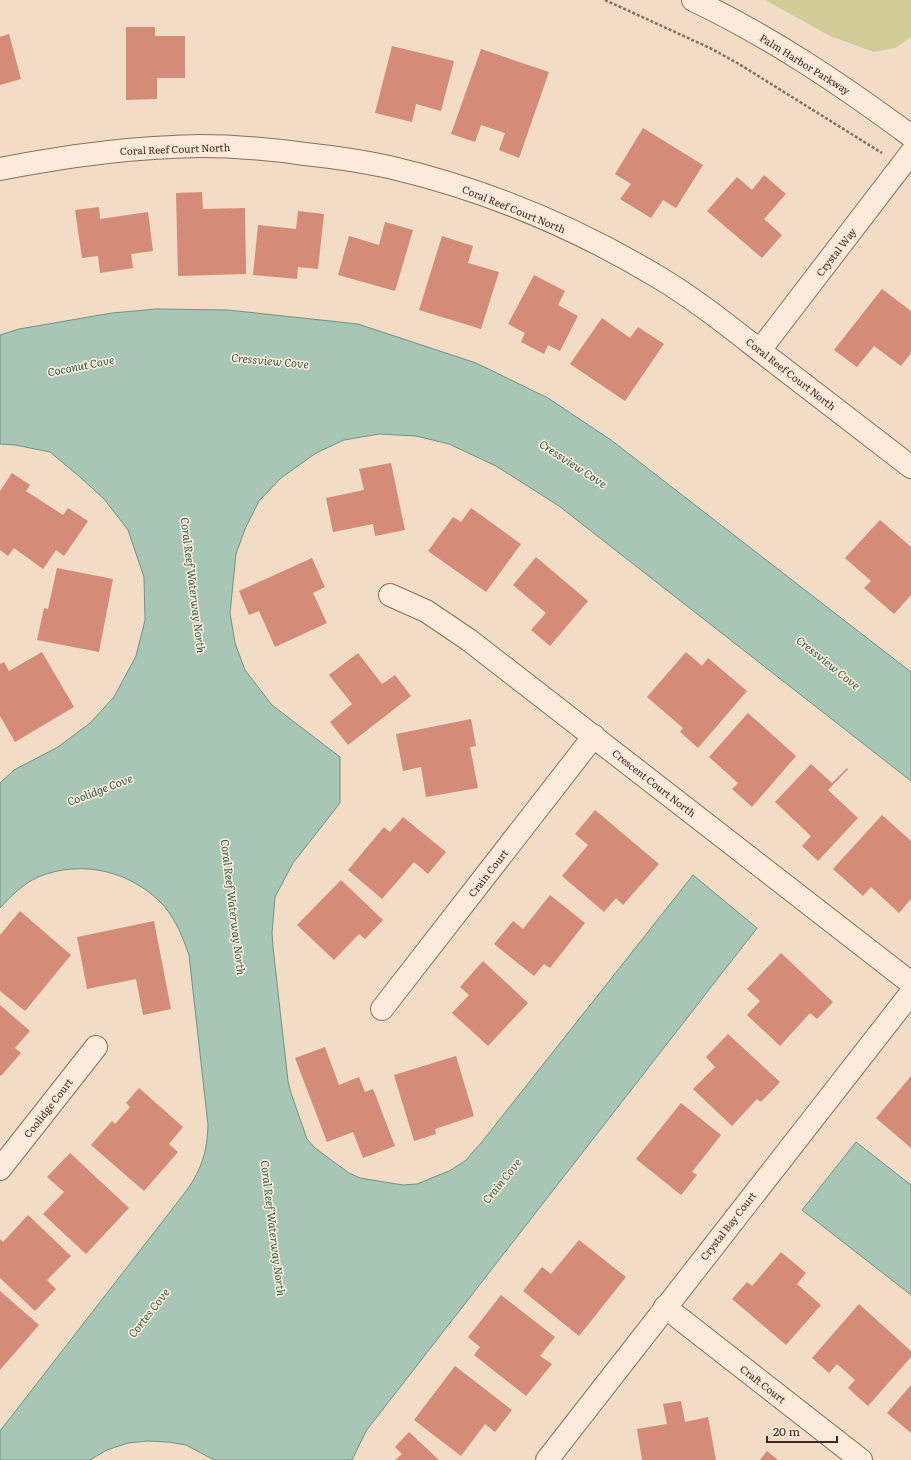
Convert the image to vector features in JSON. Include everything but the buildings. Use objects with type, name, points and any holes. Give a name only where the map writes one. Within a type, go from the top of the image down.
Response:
[{"type":"street","name":"Palm Harbor Parkway","points":[[694,0],[807,64],[863,101],[911,136]]},
{"type":"street","name":"Coral Reef Court North","points":[[0,169],[41,161],[110,151],[201,146],[279,150],[352,160],[389,167],[488,196],[556,224],[658,277],[693,300],[760,350],[911,467]]},
{"type":"street","name":"Crystal Way","points":[[760,350],[911,153]]},
{"type":"street","name":"Crescent Court North","points":[[390,595],[426,611],[463,635],[911,983]]},
{"type":"street","name":"Crain Court","points":[[382,1009],[594,736]]},
{"type":"street","name":"Crystal Bay Court","points":[[547,1460],[911,993]]},
{"type":"street","name":"Coolidge Court","points":[[0,1169],[96,1047]]},
{"type":"street","name":"Craft Court","points":[[665,1307],[861,1460]]},
{"type":"path","points":[[605,0],[739,64],[876,149]]},
{"type":"shaded area","points":[[765,0],[911,0],[911,37],[895,48],[874,52],[830,36]]},
{"type":"water","points":[[156,309],[228,310],[358,324],[476,363],[548,398],[611,440],[911,672],[911,781],[559,506],[496,466],[449,444],[416,436],[379,434],[344,440],[316,453],[281,478],[259,501],[245,529],[236,554],[230,613],[235,643],[245,670],[272,705],[340,757],[340,803],[293,863],[275,897],[272,933],[288,1081],[307,1139],[315,1148],[349,1173],[360,1178],[403,1185],[417,1184],[449,1171],[465,1161],[481,1143],[693,875],[757,928],[366,1431],[352,1460],[214,1460],[186,1445],[147,1441],[128,1443],[107,1450],[90,1460],[0,1460],[0,1431],[187,1190],[200,1167],[205,1152],[208,1125],[189,955],[176,923],[164,906],[137,884],[122,877],[89,869],[72,869],[38,877],[27,883],[0,908],[0,783],[14,770],[58,747],[90,723],[114,697],[136,656],[145,620],[144,577],[128,530],[104,499],[50,452],[15,445],[0,444],[0,335],[19,329],[112,313]]},
{"type":"water","points":[[856,1142],[911,1185],[911,1295],[802,1210]]},
{"type":"water label","name":"Cressview Cove","points":[[270,361]]},
{"type":"water label","name":"Coconut Cove","points":[[81,366]]},
{"type":"water label","name":"Cressview Cove","points":[[573,464]]},
{"type":"water label","name":"Coral Reef Waterway North","points":[[193,585]]},
{"type":"water label","name":"Cressview Cove","points":[[828,663]]},
{"type":"water label","name":"Coolidge Cove","points":[[100,790]]},
{"type":"water label","name":"Coral Reef Waterway North","points":[[233,907]]},
{"type":"water label","name":"Crain Cove","points":[[502,1181]]},
{"type":"water label","name":"Coral Reef Waterway North","points":[[273,1228]]},
{"type":"water label","name":"Cortes Cove","points":[[149,1313]]}]
